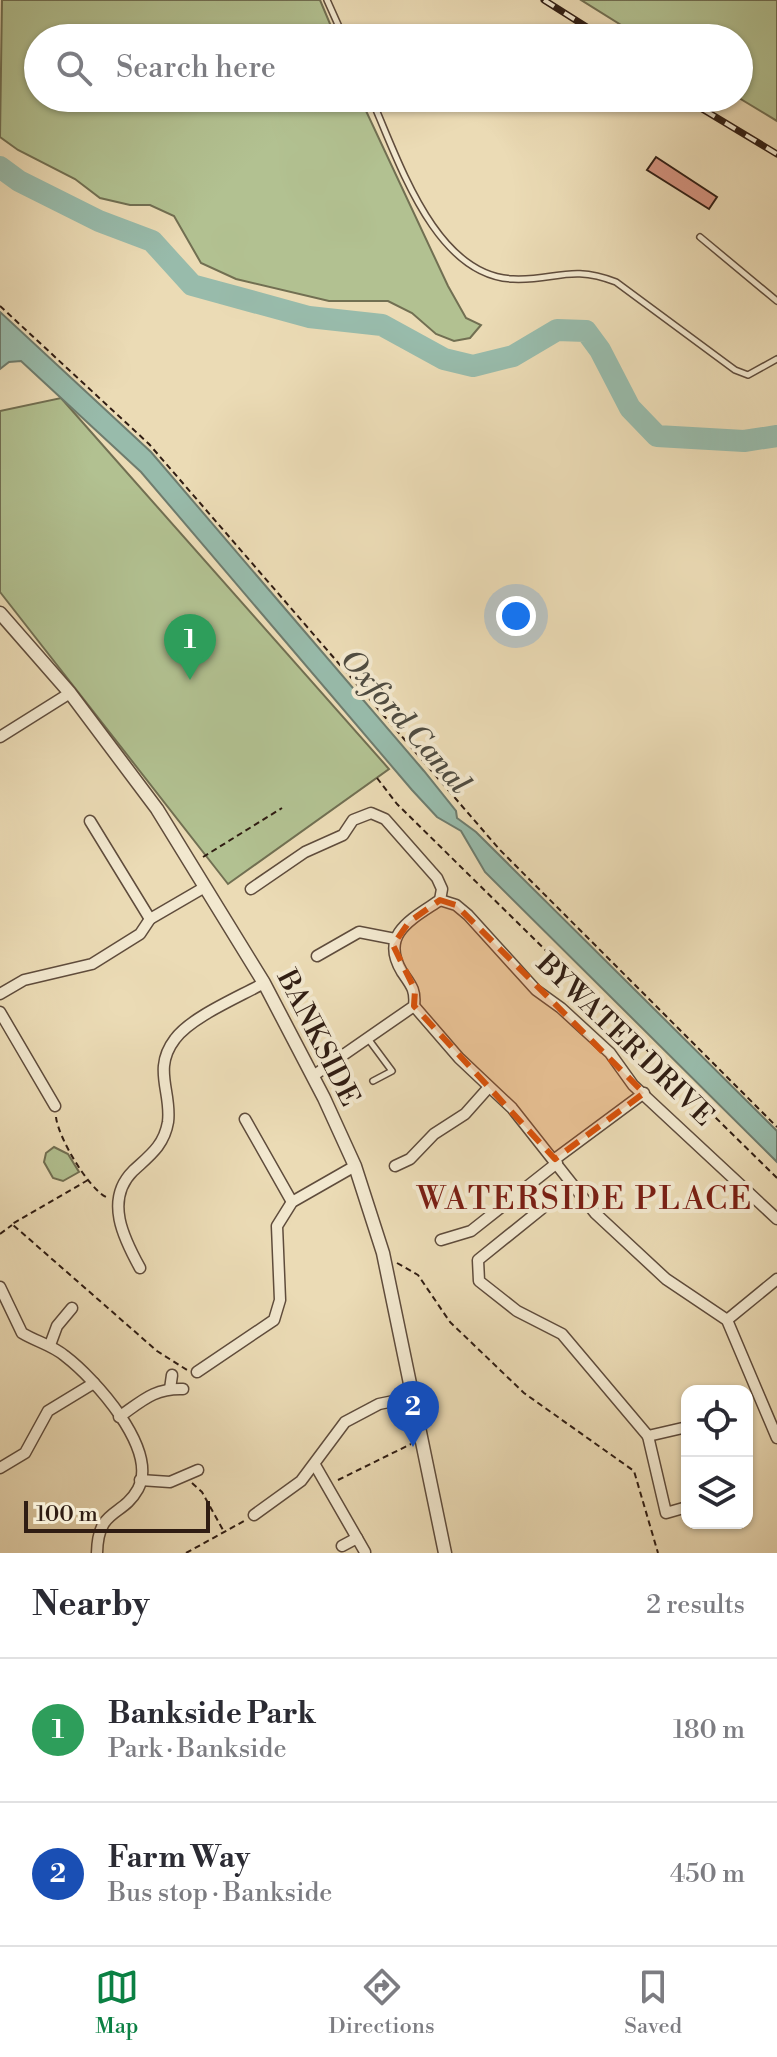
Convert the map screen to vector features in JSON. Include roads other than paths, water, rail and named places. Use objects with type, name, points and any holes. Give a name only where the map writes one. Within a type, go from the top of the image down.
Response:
[{"type":"street","name":"BANKSIDE","points":[[0,613],[70,693],[157,809],[264,983],[313,1076],[355,1166],[383,1253],[445,1553]]},
{"type":"street","points":[[0,737],[70,693]]},
{"type":"street","points":[[251,889],[305,852],[343,835],[353,820],[371,813],[385,819],[437,878],[442,889],[440,900],[409,922],[395,939],[393,955],[415,990],[414,1002],[556,1161],[571,1185],[595,1213],[666,1279],[727,1320],[777,1438]]},
{"type":"street","points":[[90,821],[150,919]]},
{"type":"street","points":[[0,994],[24,980],[92,964],[140,934],[150,919],[205,887]]},
{"type":"street","name":"BYWATER DRIVE","points":[[440,900],[456,905],[468,915],[536,990],[561,1008],[610,1053],[644,1093],[777,1219]]},
{"type":"street","points":[[317,956],[359,932],[395,939]]},
{"type":"street","points":[[140,1268],[123,1237],[118,1202],[131,1173],[158,1148],[164,1138],[169,1110],[163,1072],[175,1038],[264,983]]},
{"type":"street","points":[[313,1076],[368,1039],[414,1002]]},
{"type":"street","points":[[0,1012],[55,1106]]},
{"type":"street","points":[[395,1166],[410,1159],[434,1134],[465,1114],[489,1087]]},
{"type":"street","points":[[441,1240],[471,1231],[644,1093]]},
{"type":"street","points":[[245,1119],[292,1202]]},
{"type":"street","points":[[196,1374],[274,1320],[280,1300],[277,1226],[292,1202],[355,1166]]},
{"type":"street","points":[[571,1185],[478,1260],[479,1281],[517,1311],[562,1334],[648,1436],[666,1513],[681,1509]]},
{"type":"street","points":[[727,1320],[777,1279]]},
{"type":"street","points":[[0,1287],[22,1333],[50,1345],[107,1394],[136,1445],[142,1463],[140,1480],[130,1498],[101,1525],[97,1553]]},
{"type":"street","points":[[50,1345],[57,1326],[72,1308]]},
{"type":"street","points":[[170,1389],[172,1375]]},
{"type":"street","points":[[0,1468],[25,1453],[48,1411],[94,1383]]},
{"type":"street","points":[[119,1417],[151,1393],[183,1389]]},
{"type":"street","points":[[254,1515],[301,1481],[345,1422],[379,1404],[413,1397]]},
{"type":"street","points":[[753,1403],[761,1400]]},
{"type":"street","points":[[648,1436],[681,1428]]},
{"type":"street","points":[[315,1465],[365,1552]]},
{"type":"street","points":[[140,1480],[170,1482],[193,1473]]},
{"type":"street","points":[[342,1546],[357,1538]]},
{"type":"lane","points":[[327,0],[338,24]]},
{"type":"lane","points":[[377,112],[422,210],[443,240],[486,275],[514,280],[579,271],[598,275],[616,282],[735,370],[748,375],[777,359]]},
{"type":"lane","points":[[700,237],[777,301]]},
{"type":"lane","points":[[368,1039],[392,1071],[373,1081]]},
{"type":"waterway","points":[[0,167],[19,181],[99,221],[152,241],[192,285],[309,317],[382,325],[444,359],[473,366],[513,356],[557,330],[586,331],[600,350],[630,408],[657,436],[744,441],[777,436]]},
{"type":"railway","points":[[544,0],[582,24]]},
{"type":"railway","points":[[707,112],[777,154]]},
{"type":"place","name":"Bankside Park","points":[[190,680]]},
{"type":"place","name":"Farm Way","points":[[413,1447]]},
{"type":"district","name":"WATERSIDE PLACE","points":[[585,1199]]},
{"type":"water label","name":"Oxford Canal","points":[[405,722]]}]
